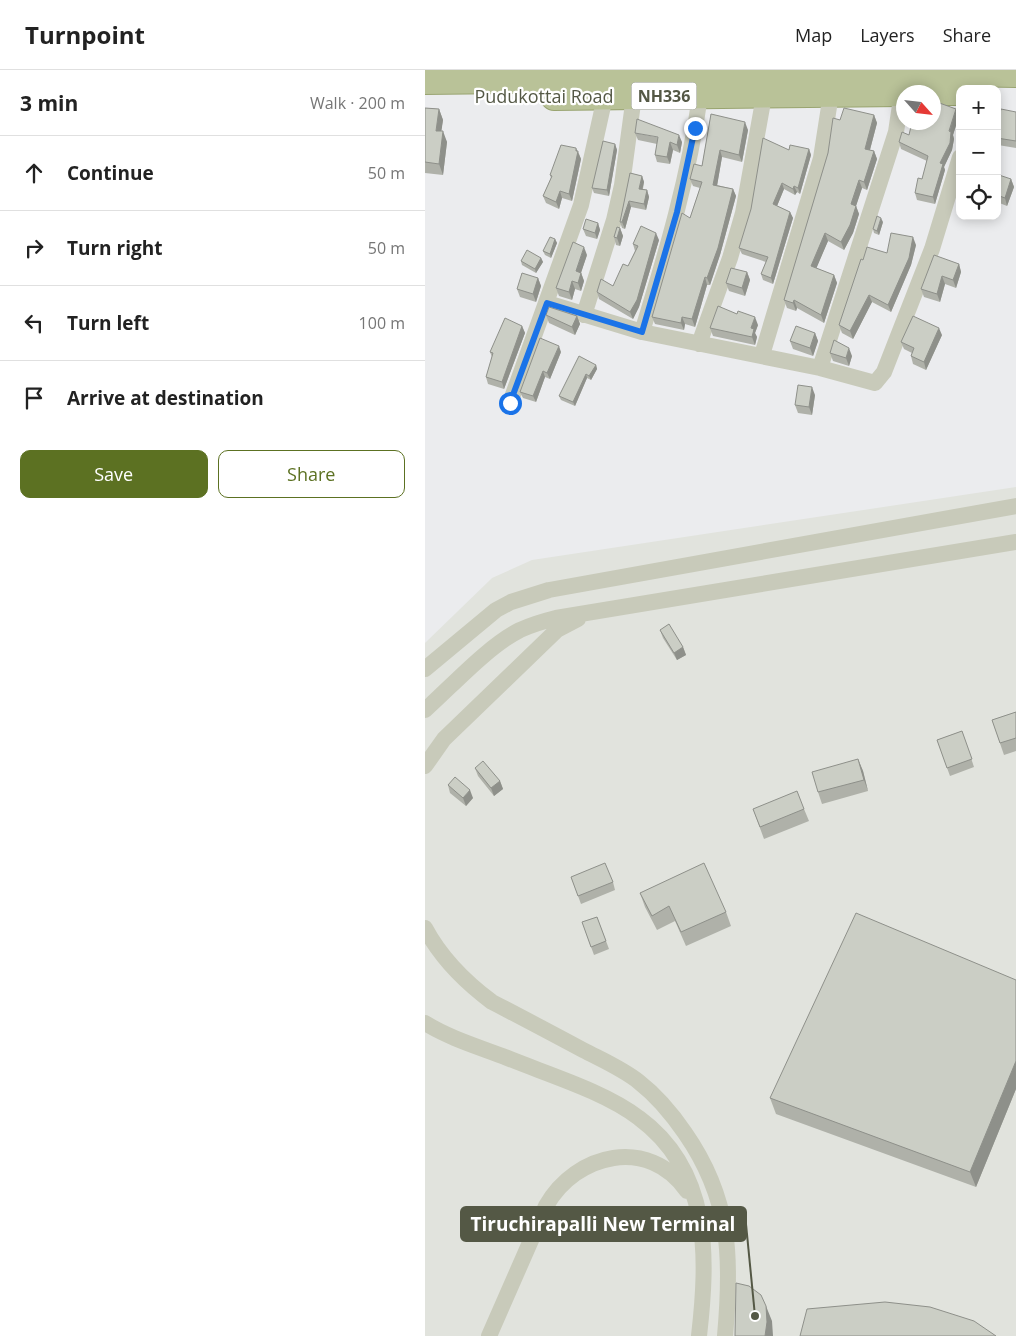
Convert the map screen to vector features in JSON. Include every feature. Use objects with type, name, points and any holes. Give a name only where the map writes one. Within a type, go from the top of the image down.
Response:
[{"type":"highway","name":"Pudukottai Road","points":[[425,81],[904,82],[1016,74]]},
{"type":"highway","name":"Pudukottai Road","points":[[941,87],[966,79]]},
{"type":"highway","name":"Pudukottai Road","points":[[425,98],[700,96],[763,81],[831,94],[904,82]]},
{"type":"highway","points":[[1001,92],[1016,91]]},
{"type":"street","points":[[699,344],[730,258],[743,213],[763,81]]},
{"type":"street","points":[[820,368],[896,132],[904,82]]},
{"type":"street","points":[[762,356],[821,158],[831,94]]},
{"type":"street","points":[[584,315],[620,194],[634,96]]},
{"type":"street","points":[[642,332],[677,212],[700,96]]},
{"type":"street","points":[[510,403],[581,205],[605,97]]},
{"type":"street","points":[[547,303],[642,332],[820,368],[875,383],[884,372],[932,249],[956,170]]},
{"type":"street","points":[[425,670],[496,610],[527,596],[549,590],[1016,506]]},
{"type":"street","points":[[425,710],[493,650],[519,631],[556,618],[1016,542]]},
{"type":"street","points":[[425,766],[444,739],[557,630],[573,620],[604,610]]},
{"type":"street","points":[[425,928],[447,961],[475,990],[492,1002],[639,1081],[660,1100],[678,1122],[706,1167],[714,1183],[721,1208],[729,1260],[729,1291],[725,1336]]},
{"type":"street","points":[[425,1023],[609,1100],[639,1117],[661,1136],[679,1162],[695,1197],[702,1224]]},
{"type":"street","points":[[489,1336],[550,1200],[573,1173],[586,1166],[613,1158],[627,1158],[655,1165],[667,1171],[685,1188],[699,1211],[702,1224],[704,1295],[699,1336]]},
{"type":"shaded area","points":[[1016,487],[1016,1336],[425,1336],[425,643],[492,578],[532,560]]},
{"type":"building","points":[[941,104],[956,109],[949,131],[951,132],[950,143],[940,163],[943,164],[933,197],[915,193],[918,178],[922,179],[928,156],[899,142],[902,132],[909,135],[910,130],[941,130]]},
{"type":"building","points":[[425,108],[439,109],[436,131],[443,131],[439,164],[425,162]]},
{"type":"building","points":[[844,108],[874,115],[865,149],[874,151],[864,182],[859,180],[851,204],[856,206],[850,225],[841,242],[825,233],[811,266],[834,275],[821,315],[794,300],[793,303],[784,300],[828,153],[833,118],[840,120]]},
{"type":"building","points":[[1001,109],[1016,112],[1016,141],[1001,139]]},
{"type":"building","points":[[711,114],[745,122],[739,155],[720,150],[713,185],[733,189],[718,248],[707,278],[705,277],[692,319],[682,317],[681,323],[652,317],[682,213],[690,218],[702,182],[690,179],[694,164],[702,166]]},
{"type":"building","points":[[637,119],[679,135],[677,145],[670,142],[667,157],[655,155],[658,137],[635,133]]},
{"type":"building","points":[[763,138],[789,150],[790,145],[809,149],[798,188],[794,186],[793,189],[782,183],[773,204],[790,212],[771,278],[761,274],[768,257],[739,248],[751,209]]},
{"type":"building","points":[[603,141],[615,144],[607,190],[592,188]]},
{"type":"building","points":[[561,145],[576,148],[576,151],[578,151],[569,194],[560,191],[556,202],[543,196],[552,176],[550,175]]},
{"type":"building","points":[[630,173],[642,176],[639,189],[647,190],[644,204],[629,201],[622,222],[620,222]]},
{"type":"building","points":[[1001,176],[1011,179],[1005,198],[1001,196]]},
{"type":"building","points":[[877,216],[881,218],[877,231],[873,229]]},
{"type":"building","points":[[586,219],[598,223],[595,233],[583,229]]},
{"type":"building","points":[[641,226],[656,233],[637,300],[630,312],[597,292],[601,279],[613,286],[623,264],[628,266],[638,246],[633,244]]},
{"type":"building","points":[[617,227],[620,228],[617,238],[614,237]]},
{"type":"building","points":[[891,233],[913,237],[909,258],[888,305],[869,295],[850,331],[839,325],[861,259],[863,260],[867,247],[887,253]]},
{"type":"building","points":[[550,237],[555,239],[550,254],[543,251]]},
{"type":"building","points":[[573,242],[584,247],[576,271],[581,273],[578,283],[572,281],[569,292],[556,288]]},
{"type":"building","points":[[527,250],[541,258],[535,269],[521,261]]},
{"type":"building","points":[[934,255],[959,264],[953,280],[942,276],[937,294],[921,289]]},
{"type":"building","points":[[731,268],[747,272],[742,288],[726,283]]},
{"type":"building","points":[[522,273],[538,278],[533,294],[517,289]]},
{"type":"building","points":[[718,306],[737,314],[738,311],[755,317],[751,328],[754,329],[752,337],[710,328]]},
{"type":"building","points":[[549,307],[577,316],[572,327],[546,315]]},
{"type":"building","points":[[913,316],[939,328],[924,362],[911,356],[914,348],[901,342]]},
{"type":"building","points":[[505,318],[522,326],[502,382],[486,377],[493,353],[490,352]]},
{"type":"building","points":[[796,326],[815,333],[810,348],[790,341]]},
{"type":"building","points":[[540,338],[559,346],[547,373],[543,371],[533,396],[520,392]]},
{"type":"building","points":[[834,340],[849,348],[846,358],[830,353]]},
{"type":"building","points":[[579,356],[596,365],[589,376],[586,374],[573,402],[559,396]]},
{"type":"building","points":[[798,385],[812,387],[809,407],[795,405]]},
{"type":"building","points":[[669,624],[683,647],[674,653],[660,630]]},
{"type":"building","points":[[1016,712],[1016,738],[1000,743],[992,720]]},
{"type":"building","points":[[962,731],[972,759],[947,768],[937,740]]},
{"type":"building","points":[[858,759],[864,780],[818,792],[812,772]]},
{"type":"building","points":[[483,761],[500,781],[491,788],[475,768]]},
{"type":"building","points":[[455,777],[470,790],[463,798],[448,785]]},
{"type":"building","points":[[797,791],[804,809],[760,827],[753,809]]},
{"type":"building","points":[[605,863],[613,882],[578,896],[571,877]]},
{"type":"building","points":[[704,863],[726,912],[681,932],[669,906],[652,916],[640,893]]},
{"type":"building","points":[[856,913],[1016,980],[1016,1061],[970,1172],[770,1098]]},
{"type":"building","points":[[597,917],[606,941],[591,947],[582,922]]},
{"type":"building","points":[[736,1283],[749,1286],[761,1295],[766,1306],[767,1322],[765,1336],[735,1336]]},
{"type":"building","points":[[885,1302],[930,1307],[974,1321],[996,1336],[800,1336],[807,1309]]},
{"type":"place","name":"Tiruchirapalli New Terminal","points":[[755,1316]]},
{"type":"route","points":[[510,403],[547,303],[642,332],[667,251],[695,128]]}]
